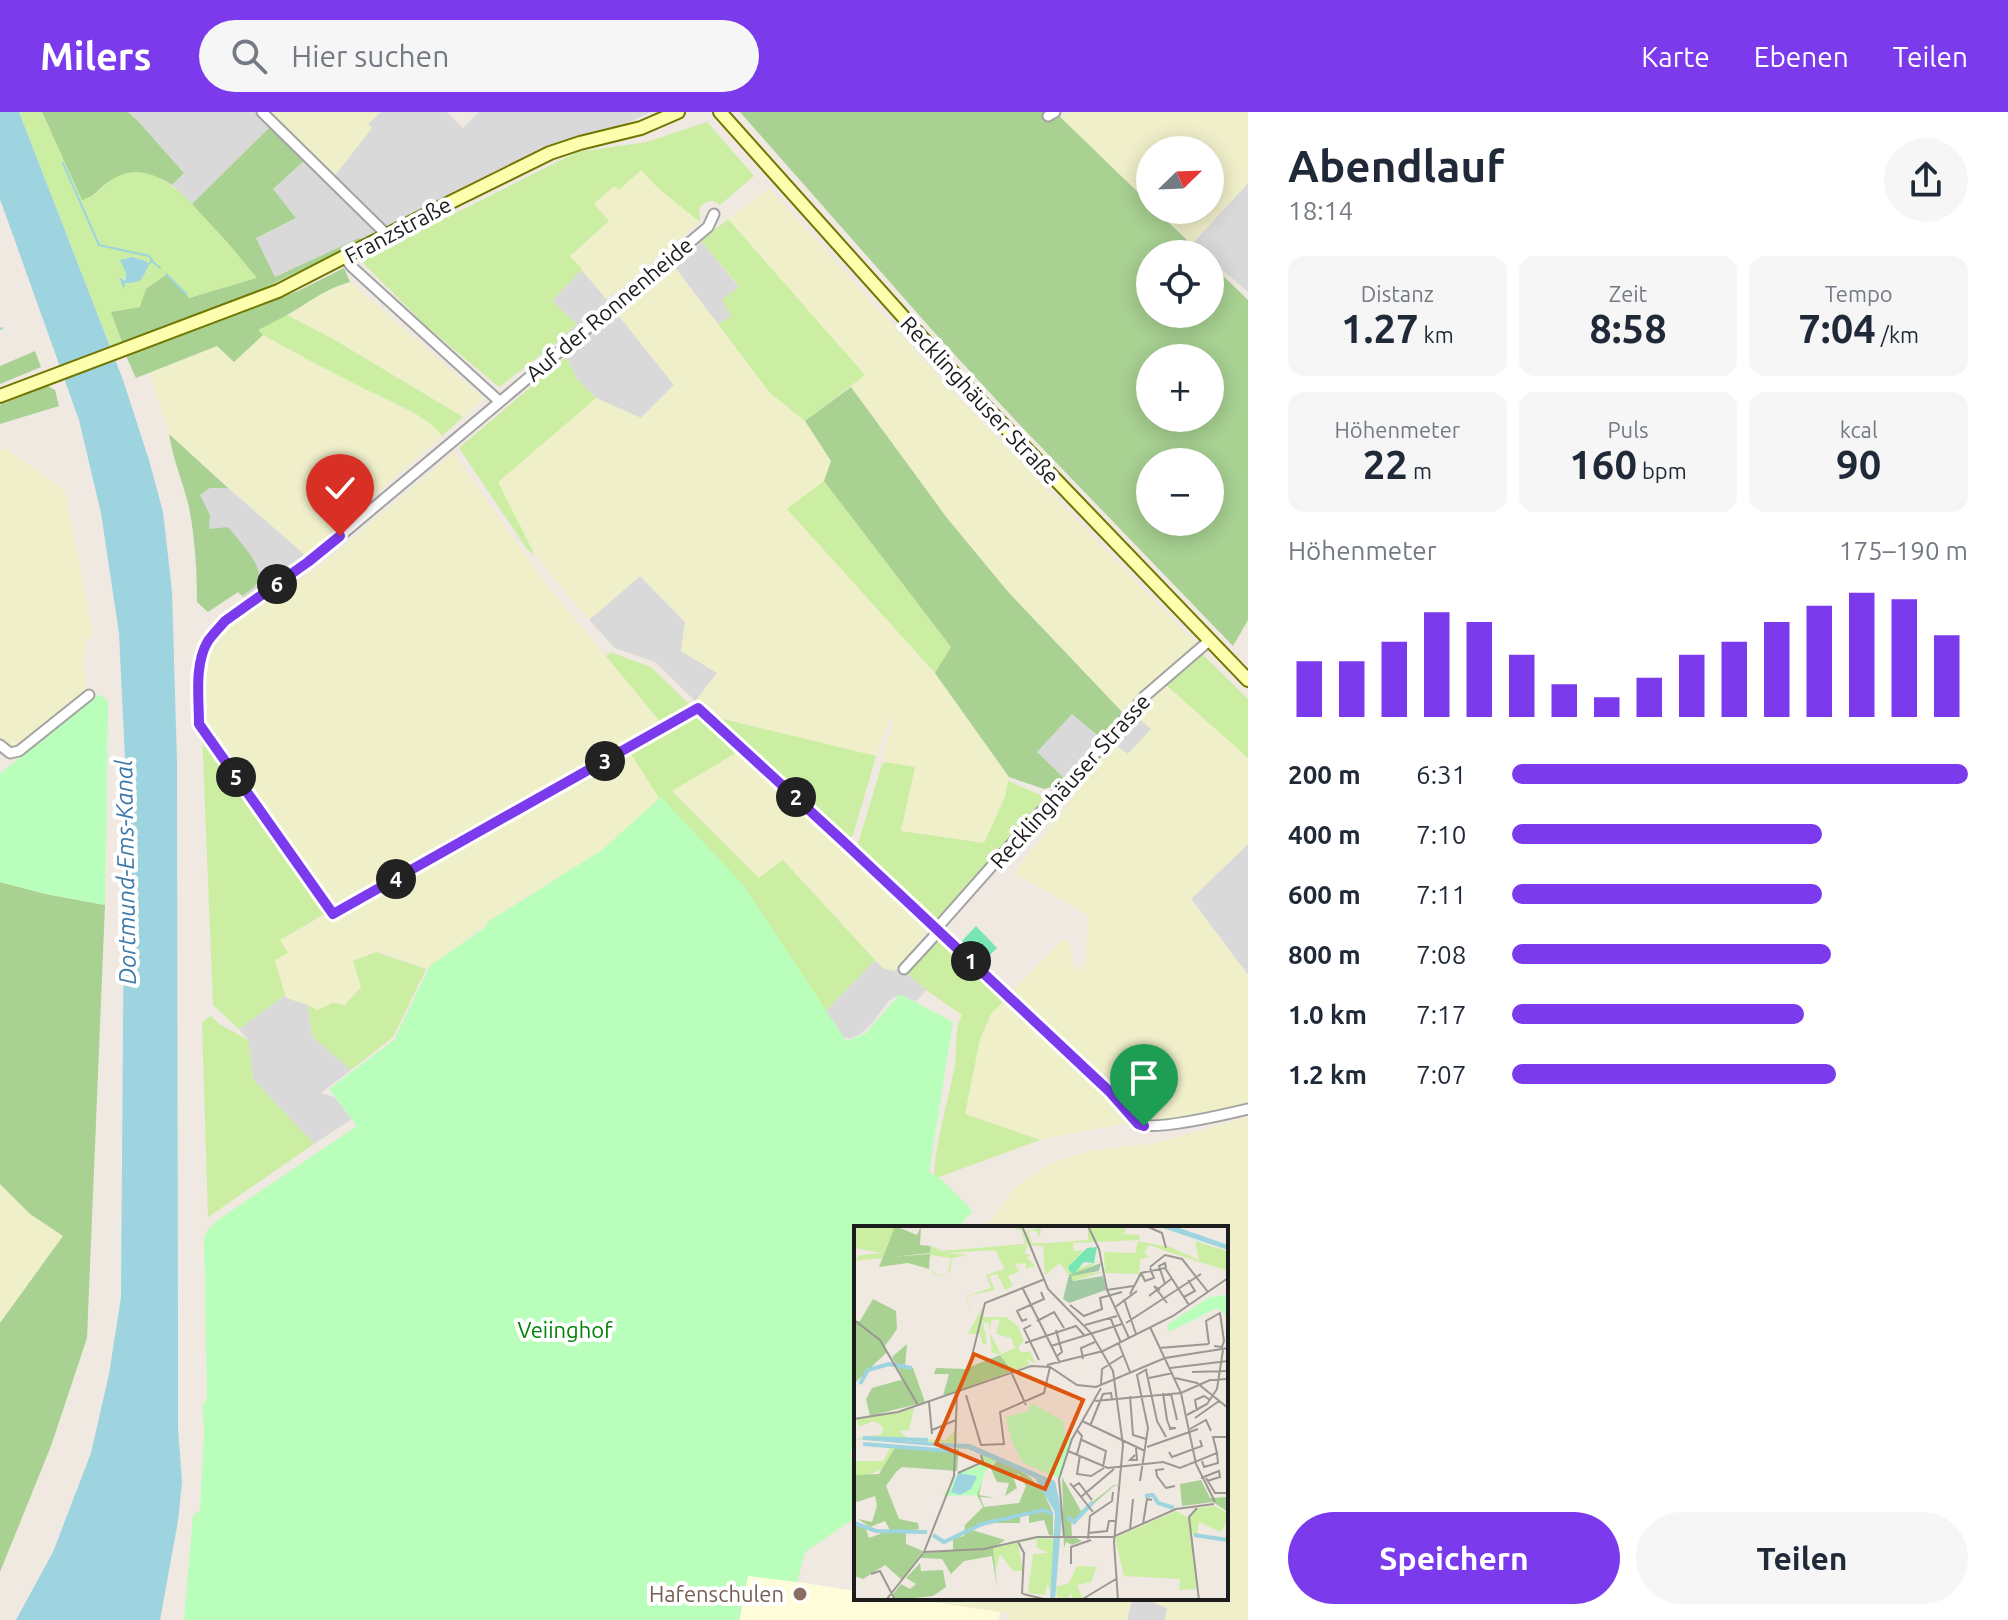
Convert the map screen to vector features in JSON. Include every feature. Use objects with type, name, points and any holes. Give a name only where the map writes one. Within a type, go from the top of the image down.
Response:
[{"type":"main road","name":"Franzstraße","points":[[0,396],[268,296],[550,153],[641,128],[678,112]]},
{"type":"main road","name":"Recklinghäuser Straße","points":[[720,112],[958,378],[1248,680]]},
{"type":"street","points":[[262,112],[388,236]]},
{"type":"street","name":"Auf der Ronnenheide","points":[[714,214],[708,227],[319,553],[225,621],[207,643],[201,659],[199,724],[333,914],[698,708],[937,928]]},
{"type":"street","points":[[345,258],[499,401]]},
{"type":"street","name":"Recklinghäuser Strasse","points":[[904,969],[1145,696],[1210,640]]},
{"type":"street","points":[[0,745],[10,753],[19,751],[89,695]]},
{"type":"street","points":[[937,928],[1109,1091],[1138,1124],[1144,1126],[1248,1109]]},
{"type":"shaded area","points":[[128,112],[257,112],[271,126],[192,204],[172,185],[184,173]]},
{"type":"shaded area","points":[[381,112],[447,112],[463,128],[479,112],[651,112],[623,125],[576,137],[538,152],[392,225],[383,225],[332,179],[371,129],[368,124]]},
{"type":"shaded area","points":[[306,159],[371,224],[374,234],[275,277],[256,238],[296,218],[273,189]]},
{"type":"shaded area","points":[[1248,183],[1248,292],[1224,271],[1224,240],[1196,240],[1210,224],[1224,224],[1224,209]]},
{"type":"shaded area","points":[[701,241],[739,287],[731,316],[718,324],[674,266]]},
{"type":"shaded area","points":[[582,269],[674,385],[641,418],[596,398],[577,379],[555,344],[577,324],[552,301]]},
{"type":"shaded area","points":[[210,488],[228,488],[305,555],[246,602],[242,596],[257,584],[209,530],[200,495]]},
{"type":"shaded area","points":[[640,576],[685,622],[718,673],[695,701],[655,662],[615,648],[589,620]]},
{"type":"shaded area","points":[[1065,707],[1103,740],[1068,782],[1037,753]]},
{"type":"shaded area","points":[[1133,713],[1151,729],[1128,754],[1109,741]]},
{"type":"shaded area","points":[[1248,844],[1248,975],[1191,899]]},
{"type":"shaded area","points":[[875,960],[883,968],[894,971],[900,967],[926,990],[917,1001],[897,996],[889,1001],[861,1034],[849,1039],[839,1036],[826,1025],[826,1011]]},
{"type":"shaded area","points":[[285,995],[308,1005],[312,1036],[351,1070],[321,1093],[334,1097],[352,1119],[314,1144],[253,1079],[248,1040],[239,1029]]},
{"type":"shaded area","name":"Hafenschulen","points":[[747,1574],[854,1591],[854,1600],[920,1600],[1000,1612],[999,1620],[740,1620]]},
{"type":"shaded area","points":[[1132,1600],[1148,1600],[1168,1608],[1165,1620],[1127,1620]]},
{"type":"green space","points":[[19,112],[42,112],[49,129],[95,195],[113,178],[137,171],[152,174],[169,184],[203,214],[258,278],[188,298],[166,274],[140,307],[111,312],[122,342],[110,346]],"holes":[[[132,257],[149,264],[141,279],[125,283],[124,287],[120,279],[124,281],[124,266]]]},
{"type":"green space","points":[[42,112],[128,112],[184,173],[172,185],[140,172],[124,174],[82,200]]},
{"type":"green space","points":[[266,112],[381,112],[368,124],[372,128],[332,179]]},
{"type":"green space","points":[[740,112],[1055,112],[1136,190],[1136,224],[1170,224],[1187,240],[1136,240],[1136,328],[1224,328],[1224,277],[1248,300],[1248,620],[1233,646],[1018,423]]},
{"type":"green space","points":[[1248,112],[1248,183],[1224,209],[1224,136],[1136,136],[1136,192],[1059,120],[1065,113]]},
{"type":"green space","points":[[707,122],[754,176],[720,205],[712,201],[699,208],[700,222],[641,170],[619,190],[614,186],[594,204],[609,221],[570,256],[582,269],[552,301],[577,324],[499,387],[425,325],[361,261],[577,152],[647,142]]},
{"type":"green space","points":[[271,126],[306,159],[273,189],[296,218],[256,238],[275,277],[359,238],[363,240],[254,293],[122,342],[111,312],[140,307],[146,289],[167,274],[189,298],[257,278],[192,204]]},
{"type":"green space","points":[[641,170],[700,222],[607,299],[570,257],[609,221],[594,204],[615,186],[619,190]]},
{"type":"green space","points":[[769,188],[941,379],[1197,645],[1150,685],[1125,715],[1009,593],[947,518],[851,387],[864,375],[728,219]]},
{"type":"green space","points":[[728,219],[865,375],[805,421],[770,393],[718,324],[731,316],[722,300],[739,286],[701,241]]},
{"type":"green space","points":[[1171,224],[1210,224],[1196,240],[1188,240]]},
{"type":"green space","points":[[674,266],[770,393],[805,421],[831,462],[824,481],[788,509],[935,673],[1009,777],[1005,797],[984,843],[900,831],[915,768],[885,762],[882,757],[893,720],[890,718],[876,756],[719,718],[695,701],[717,673],[681,651],[685,621],[640,576],[589,620],[535,555],[497,482],[596,398],[641,418],[674,385],[618,315]]},
{"type":"green space","points":[[344,268],[350,282],[325,292],[258,330],[263,335],[234,362],[217,346],[136,378],[126,356],[298,291]]},
{"type":"green space","points":[[350,282],[484,399],[463,417],[287,315],[339,284]]},
{"type":"green space","points":[[287,315],[463,417],[442,436],[436,428],[415,414],[321,367],[257,330]]},
{"type":"green space","points":[[263,335],[425,420],[442,436],[305,555],[169,434],[150,373],[217,346],[234,361]]},
{"type":"green space","points":[[35,351],[41,367],[0,384],[0,366]]},
{"type":"green space","points":[[566,357],[577,379],[596,398],[498,482],[535,555],[527,549],[459,448]]},
{"type":"green space","points":[[48,386],[55,390],[59,406],[0,424],[0,405]]},
{"type":"green space","points":[[851,387],[947,518],[1009,593],[1125,715],[1103,740],[1072,714],[1037,752],[1068,782],[1044,789],[1009,777],[935,673],[951,647],[824,481],[831,461],[805,421]]},
{"type":"green space","points":[[169,434],[228,488],[210,488],[200,495],[210,515],[209,529],[228,527],[250,554],[258,570],[259,577],[252,589],[242,596],[238,592],[208,612],[197,602],[189,507]]},
{"type":"green space","points":[[5,448],[65,490],[93,634],[85,645],[87,691],[12,750],[0,742],[0,451]]},
{"type":"green space","points":[[453,453],[546,584],[662,724],[337,908],[204,723],[203,662],[230,627],[287,585],[313,572]]},
{"type":"green space","points":[[824,481],[951,647],[935,673],[787,509]]},
{"type":"green space","points":[[610,652],[651,667],[692,707],[662,724],[606,656]]},
{"type":"green space","points":[[1201,653],[1248,699],[1248,758],[1165,684]]},
{"type":"green space","points":[[1165,684],[1248,758],[1248,844],[1191,899],[1248,975],[1248,1104],[1159,1122],[1143,1119],[1129,1109],[1010,993],[1064,938],[1070,944],[1072,963],[1078,971],[1086,963],[1088,915],[1014,873],[1068,804],[1060,797],[1109,741],[1128,754],[1151,729],[1133,713]]},
{"type":"green space","points":[[100,695],[108,701],[105,905],[0,882],[0,774],[92,696]]},
{"type":"green space","points":[[697,712],[739,751],[672,791],[759,878],[783,860],[875,960],[826,1011],[792,962],[662,803],[628,749]]},
{"type":"green space","points":[[719,718],[876,756],[853,835],[848,840]]},
{"type":"green space","points":[[202,731],[328,912],[280,940],[288,953],[275,960],[285,995],[239,1029],[213,1005]]},
{"type":"green space","points":[[628,749],[662,803],[652,805],[602,851],[507,908],[427,969],[379,951],[354,961],[361,987],[345,1006],[332,1003],[316,1010],[284,995],[275,960],[287,953],[280,940]]},
{"type":"green space","points":[[739,751],[929,930],[900,967],[894,971],[883,968],[783,860],[760,879],[672,790]]},
{"type":"green space","points":[[885,762],[915,767],[901,831],[984,843],[1005,797],[1008,781],[1043,796],[1044,803],[942,920],[934,921],[857,847]]},
{"type":"green space","name":"Veiinghof","points":[[661,797],[744,886],[846,1041],[865,1034],[900,994],[953,1022],[929,1172],[941,1179],[973,1211],[961,1226],[854,1226],[854,1441],[850,1456],[854,1464],[854,1518],[805,1552],[797,1582],[748,1576],[739,1620],[184,1620],[193,1516],[200,1510],[203,1405],[207,1398],[204,1238],[207,1231],[218,1220],[357,1126],[329,1089],[394,1040],[430,966],[487,926],[486,923],[602,850]]},
{"type":"green space","points":[[0,882],[105,905],[87,1338],[51,1446],[0,1572],[0,1323],[63,1236],[30,1214],[0,1184]]},
{"type":"green space","points":[[976,926],[997,948],[983,962],[962,941]]},
{"type":"green space","points":[[939,934],[1006,998],[991,1014],[980,1039],[965,1114],[1040,1140],[934,1179],[962,1015],[905,971]]},
{"type":"green space","points":[[376,952],[426,969],[393,1037],[351,1070],[312,1036],[308,1005],[317,1010],[332,1003],[345,1005],[361,987],[353,961]]},
{"type":"green space","points":[[1006,998],[1111,1097],[1132,1122],[1040,1140],[965,1114],[980,1039],[991,1014]]},
{"type":"green space","points":[[211,1016],[248,1040],[253,1079],[314,1144],[208,1217],[202,1022]]},
{"type":"green space","points":[[1248,1117],[1248,1620],[1165,1620],[1167,1608],[1148,1600],[1228,1600],[1228,1226],[986,1226],[1015,1187],[1051,1163],[1088,1151],[1155,1143]]},
{"type":"green space","points":[[0,1184],[30,1214],[63,1236],[0,1323]]},
{"type":"green space","points":[[921,1600],[1132,1600],[1127,1620],[1008,1620],[1009,1613]]},
{"type":"water","name":"Dortmund-Ems-Kanal","points":[[0,112],[19,112],[123,380],[163,512],[172,591],[177,762],[178,1429],[182,1482],[160,1620],[16,1620],[53,1552],[91,1453],[109,1374],[121,1297],[125,759],[119,633],[101,513],[79,420],[0,199]]},
{"type":"water","points":[[132,257],[149,265],[141,280],[125,283],[124,290],[119,277],[125,281],[126,273],[120,260]]},
{"type":"waterway","points":[[63,163],[99,245],[149,256],[152,260],[149,264]]},
{"type":"waterway","points":[[152,261],[160,268]]},
{"type":"waterway","points":[[166,274],[186,294]]},
{"type":"place","name":"Hafenschulen","points":[[800,1594]]},
{"type":"route","points":[[340,536],[225,621],[207,643],[201,659],[199,690],[199,724],[333,914],[698,708],[937,928],[1109,1091],[1138,1124],[1144,1126]]}]
